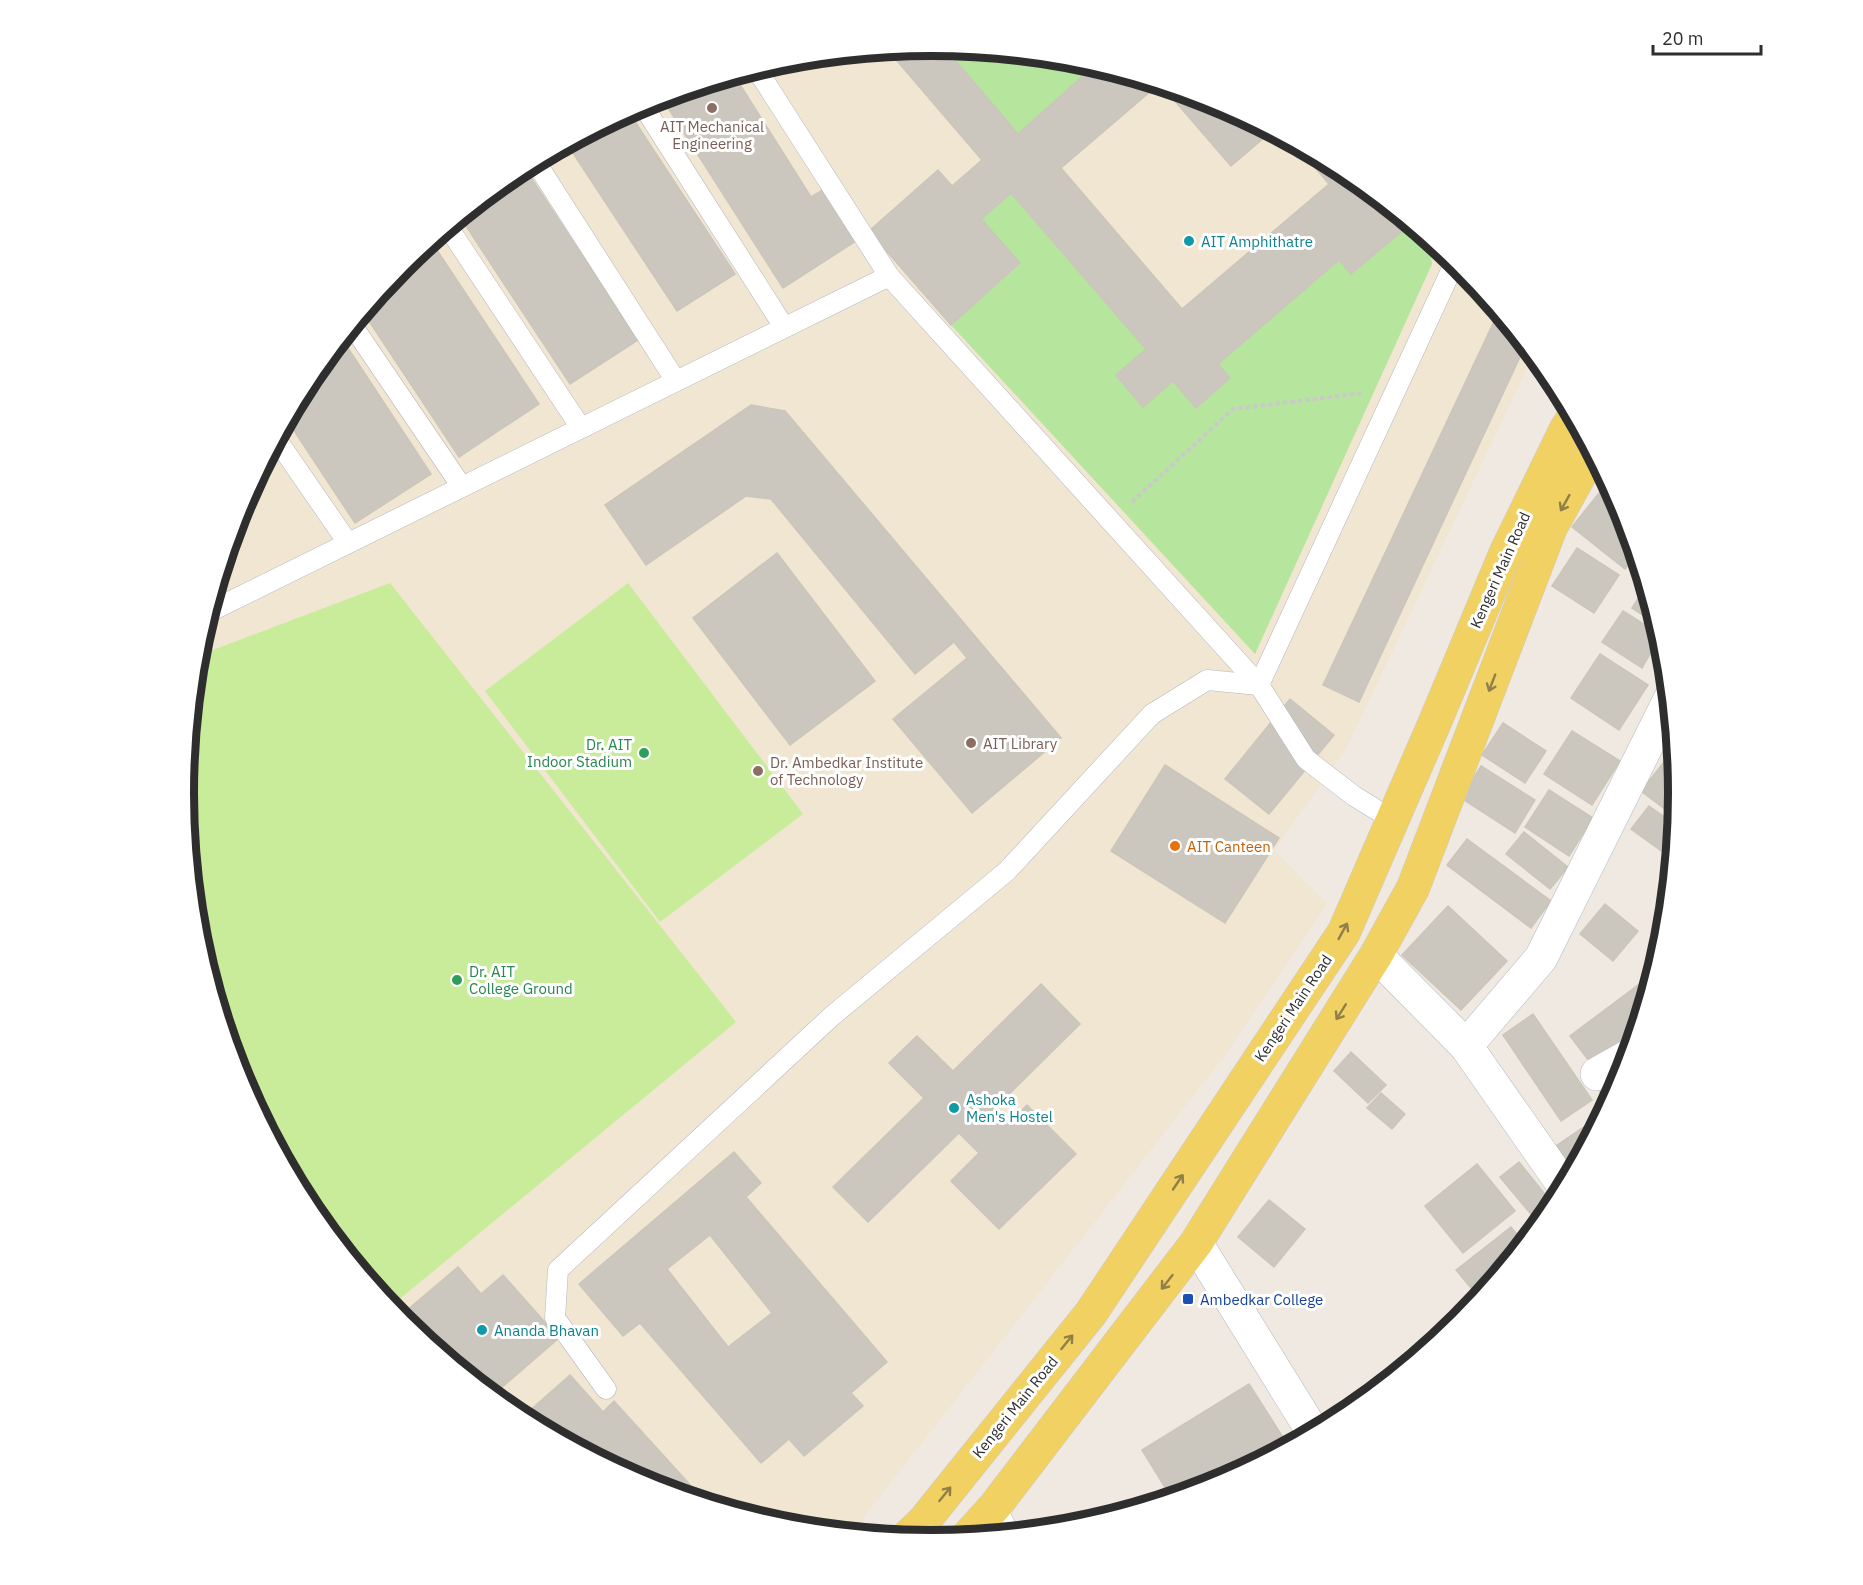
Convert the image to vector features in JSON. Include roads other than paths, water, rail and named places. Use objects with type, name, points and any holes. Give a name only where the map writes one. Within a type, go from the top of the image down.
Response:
[{"type":"main road","name":"Kengeri Main Road","points":[[915,1529],[1091,1313],[1344,932],[1506,552],[1570,423]]},
{"type":"main road","name":"Kengeri Main Road","points":[[985,1527],[1002,1519],[1196,1243],[1376,955],[1413,888],[1551,527],[1588,460]]},
{"type":"main road","points":[[1374,865],[1413,888]]},
{"type":"street","points":[[1466,1046],[1541,958],[1664,712]]},
{"type":"street","points":[[1376,955],[1466,1046],[1559,1179]]},
{"type":"street","points":[[1597,1074],[1616,1063]]},
{"type":"street","points":[[1196,1243],[1309,1425]]},
{"type":"lane","points":[[761,76],[889,276],[1259,685],[1306,759],[1354,796],[1393,819]]},
{"type":"lane","points":[[648,113],[784,327]]},
{"type":"lane","points":[[540,169],[676,381]]},
{"type":"lane","points":[[452,233],[582,428]]},
{"type":"lane","points":[[1259,685],[1451,270]]},
{"type":"lane","points":[[219,607],[889,276]]},
{"type":"lane","points":[[356,332],[462,487]]},
{"type":"lane","points":[[281,447],[348,543]]},
{"type":"lane","points":[[606,1389],[555,1318],[558,1270],[832,1016],[1006,871],[1152,714],[1207,680],[1259,685]]},
{"type":"place","name":"AIT Mechanical Engineering","points":[[712,108]]},
{"type":"place","name":"AIT Amphithatre","points":[[1189,241]]},
{"type":"place","name":"AIT Library","points":[[971,743]]},
{"type":"place","name":"Dr. AIT Indoor Stadium","points":[[644,753]]},
{"type":"place","name":"Dr. Ambedkar Institute of Technology","points":[[758,771]]},
{"type":"place","name":"AIT Canteen","points":[[1175,846]]},
{"type":"place","name":"Dr. AIT College Ground","points":[[457,980]]},
{"type":"place","name":"Ashoka Men's Hostel","points":[[954,1108]]},
{"type":"place","name":"Ambedkar College","points":[[1188,1299]]},
{"type":"place","name":"Ananda Bhavan","points":[[482,1330]]}]
